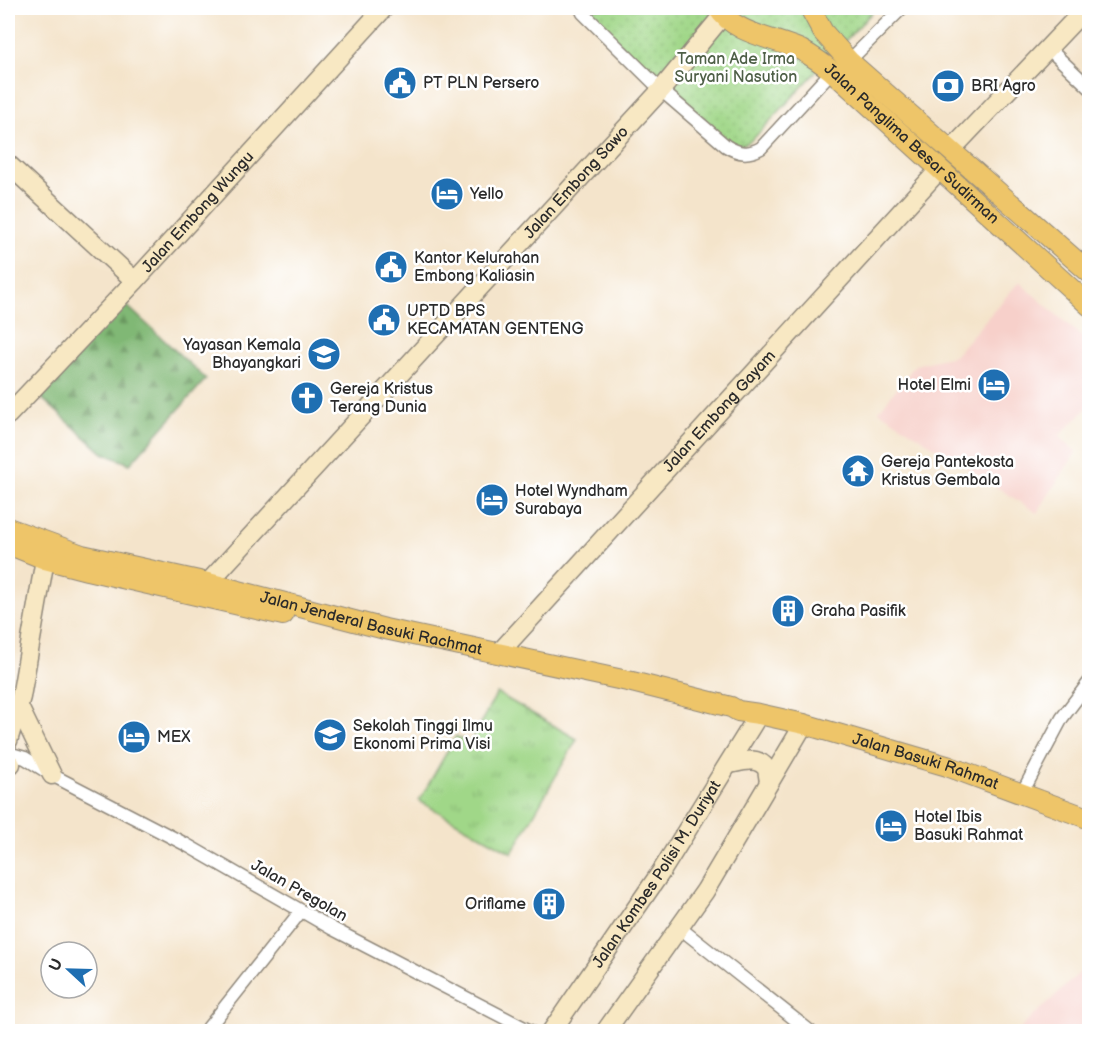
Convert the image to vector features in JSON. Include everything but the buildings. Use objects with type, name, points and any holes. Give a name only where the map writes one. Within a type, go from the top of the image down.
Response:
[{"type":"main road","name":"Jalan Panglima Besar Sudirman","points":[[810,8],[841,66],[939,170],[1089,306]]},
{"type":"main road","name":"Jalan Panglima Besar Sudirman","points":[[720,11],[740,27],[841,66],[951,150],[1089,273]]},
{"type":"main road","name":"Jalan Jenderal Basuki Rachmat","points":[[8,528],[82,555],[208,583],[362,623],[731,706],[738,711]]},
{"type":"main road","name":"Jalan Jenderal Basuki Rachmat","points":[[8,544],[45,559],[409,645],[629,689],[730,713],[738,711],[759,714]]},
{"type":"main road","name":"Jalan Basuki Rahmat","points":[[759,714],[804,724],[947,766],[1089,819]]},
{"type":"street","name":"Jalan Embong Wungu","points":[[8,415],[135,281],[384,8]]},
{"type":"street","points":[[582,8],[583,13],[676,104],[726,146],[735,152],[745,153],[761,148],[841,66],[902,8]]},
{"type":"street","points":[[951,150],[1086,8]]},
{"type":"street","name":"Jalan Embong Sawo","points":[[208,583],[661,90],[720,11]]},
{"type":"street","points":[[1048,48],[1089,87]]},
{"type":"street","points":[[8,164],[135,281]]},
{"type":"street","name":"Jalan Embong Gayam","points":[[499,653],[939,170]]},
{"type":"street","points":[[8,741],[45,559]]},
{"type":"street","points":[[1022,795],[1062,718],[1089,681]]},
{"type":"street","points":[[16,705],[52,775]]},
{"type":"street","name":"Jalan Kombes Polisi M. Duriyat","points":[[551,1032],[661,872],[759,714]]},
{"type":"street","points":[[605,1032],[705,891],[804,724]]},
{"type":"street","points":[[730,764],[751,760],[759,761],[767,769],[769,782]]},
{"type":"street","name":"Jalan Pregolan","points":[[8,761],[52,775],[185,844],[301,911],[532,1032]]},
{"type":"street","points":[[205,1032],[301,911]]},
{"type":"street","points":[[680,928],[811,1032]]},
{"type":"shaded area","name":"Hotel Elmi","points":[[1019,282],[1089,343],[1089,406],[1059,436],[1076,452],[1037,513],[879,411],[915,365],[954,356]]},
{"type":"shaded area","points":[[1089,964],[1089,1031],[1019,1031],[1025,1024]]},
{"type":"green space","name":"Taman Ade Irma Suryani Nasution","points":[[584,8],[876,8],[755,137],[747,143],[737,145],[725,141],[586,14]]},
{"type":"green space","points":[[123,302],[206,379],[130,464],[103,453],[37,394]]},
{"type":"green space","points":[[497,693],[577,739],[512,853],[419,801],[456,736],[469,744]]},
{"type":"place","name":"PT PLN Persero","points":[[400,83]]},
{"type":"place","name":"BRI Agro","points":[[948,86]]},
{"type":"place","name":"Yello","points":[[447,194]]},
{"type":"place","name":"Kantor Kelurahan Embong Kaliasin","points":[[391,267]]},
{"type":"place","name":"UPTD BPS KECAMATAN GENTENG","points":[[384,320]]},
{"type":"place","name":"Yayasan Kemala Bhayangkari","points":[[324,354]]},
{"type":"place","name":"Hotel Elmi","points":[[994,385]]},
{"type":"place","name":"Gereja Kristus Terang Dunia","points":[[307,398]]},
{"type":"place","name":"Gereja Pantekosta Kristus Gembala","points":[[858,471]]},
{"type":"place","name":"Hotel Wyndham Surabaya","points":[[492,500]]},
{"type":"place","name":"Graha Pasifik","points":[[788,611]]},
{"type":"place","name":"Sekolah Tinggi Ilmu Ekonomi Prima Visi","points":[[330,735]]},
{"type":"place","name":"MEX","points":[[134,737]]},
{"type":"place","name":"Hotel Ibis Basuki Rahmat","points":[[891,826]]},
{"type":"place","name":"Oriflame","points":[[549,904]]}]
